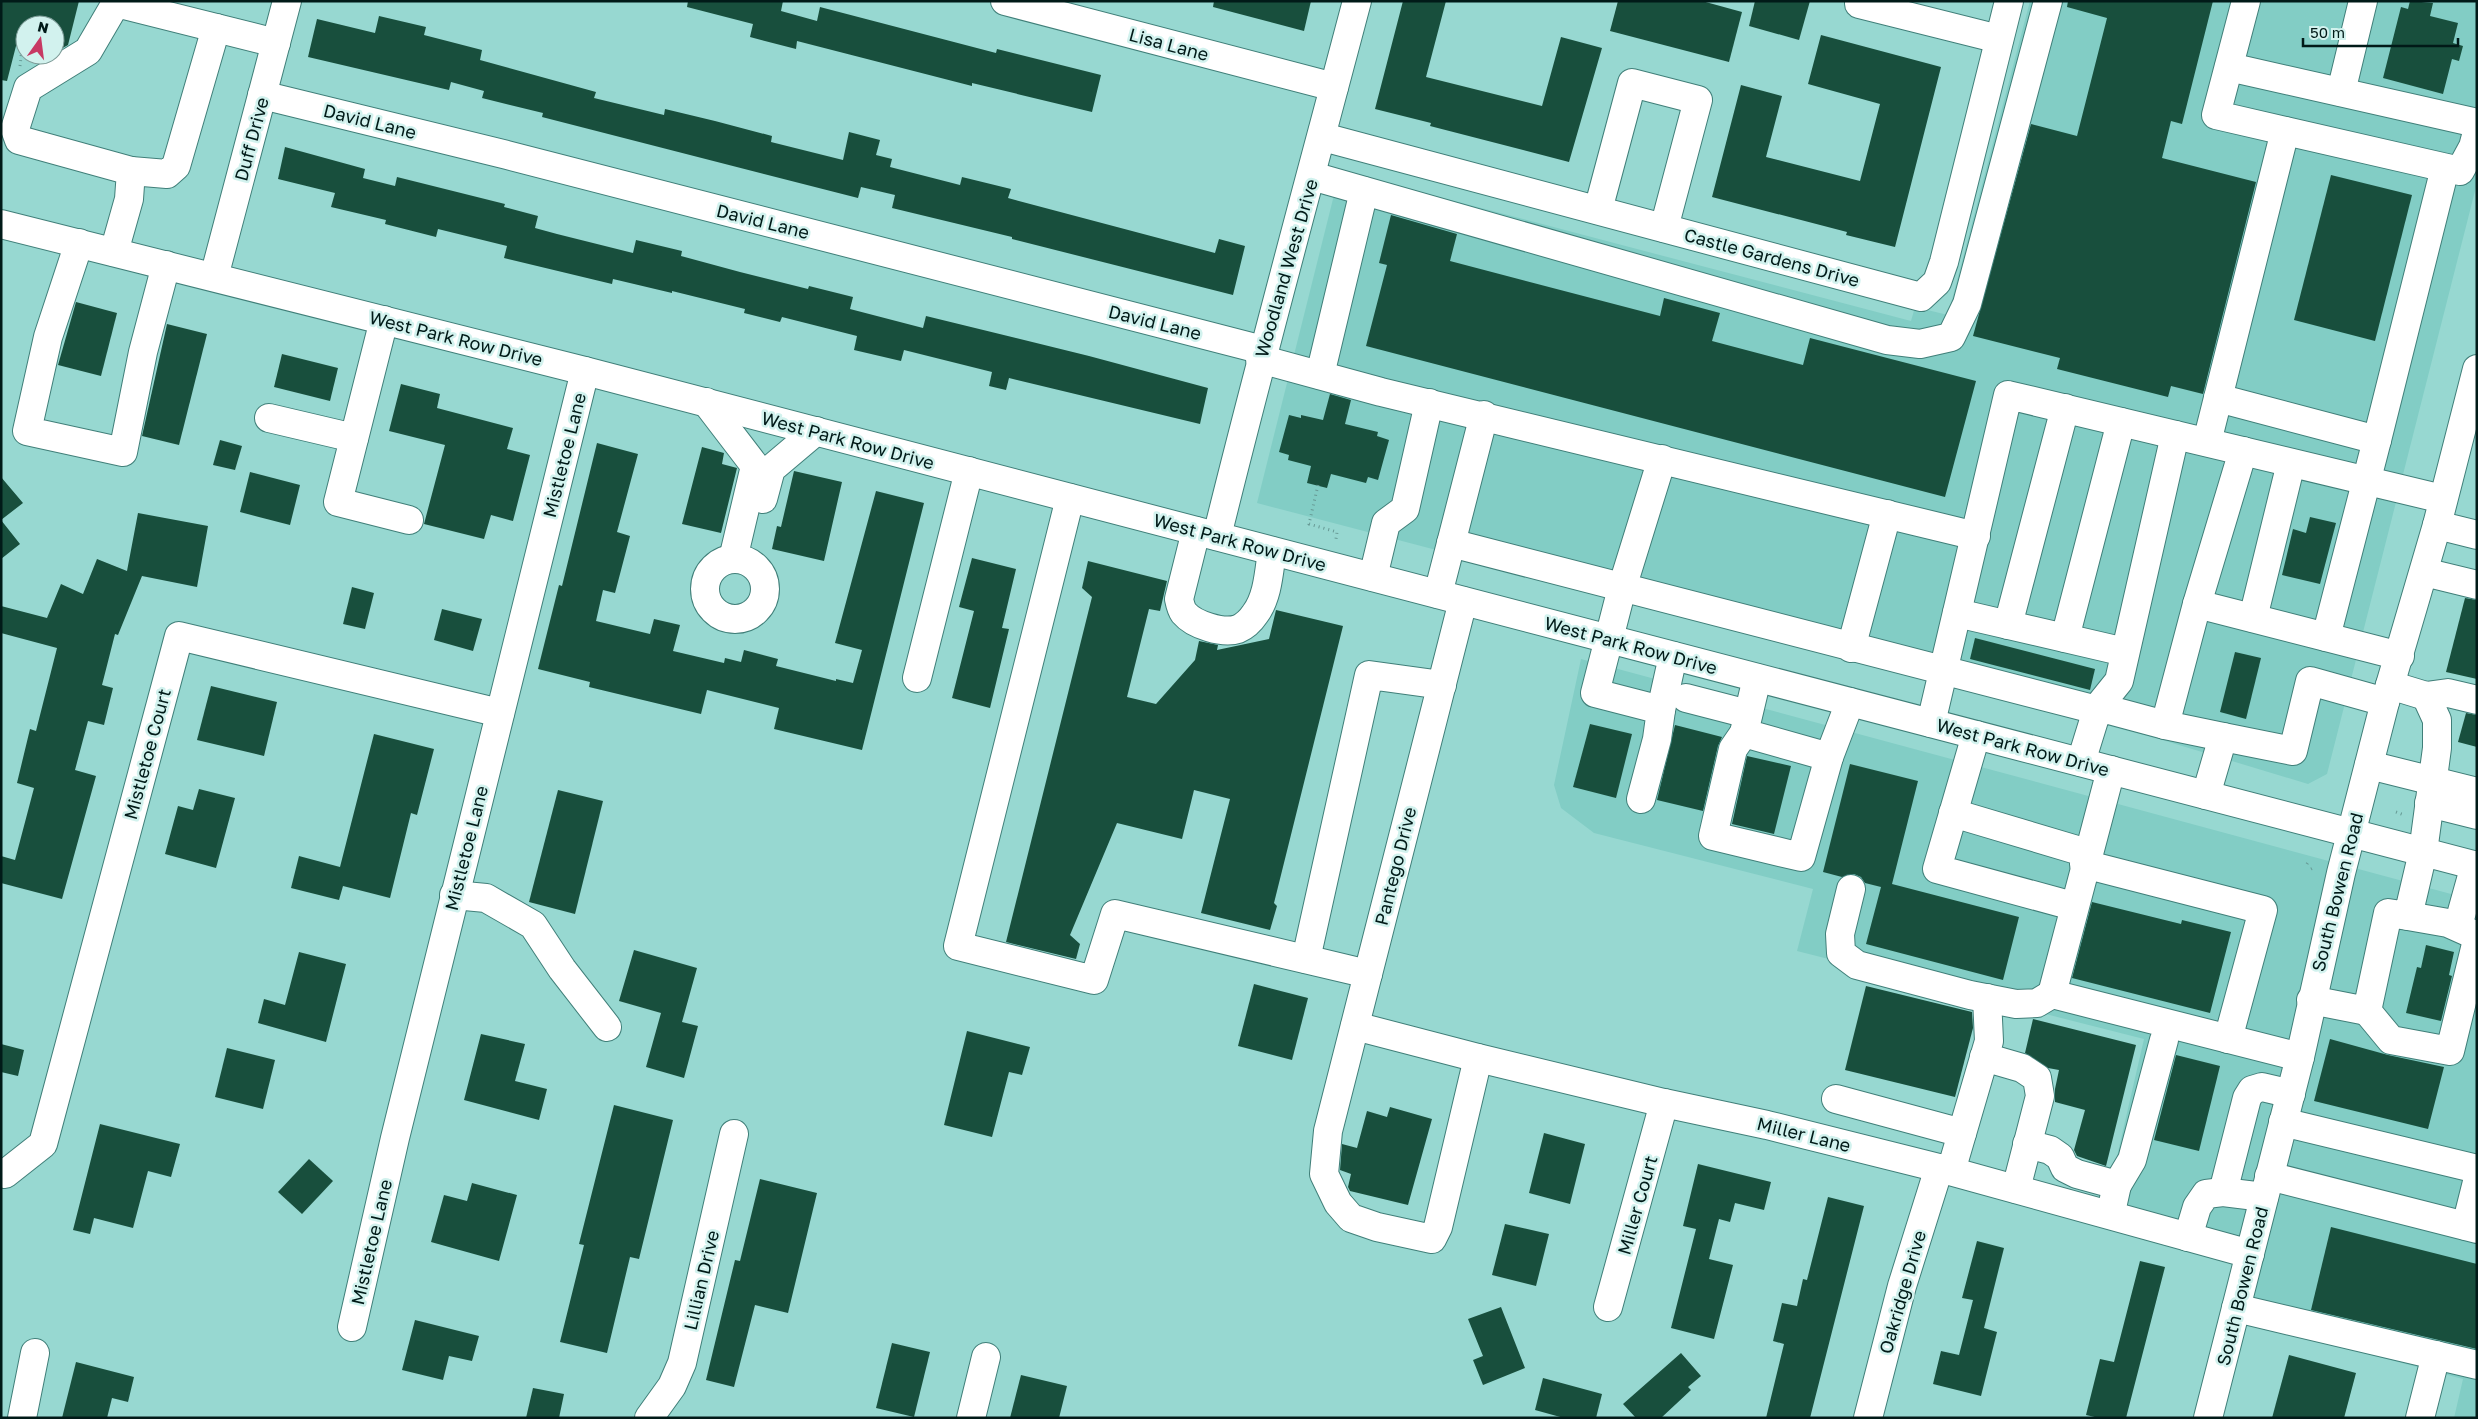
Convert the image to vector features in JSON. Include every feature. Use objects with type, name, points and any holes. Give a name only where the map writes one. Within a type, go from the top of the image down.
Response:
[{"type":"street","name":"Duff Drive","points":[[214,277],[287,1]]},
{"type":"street","name":"Lisa Lane","points":[[1004,1],[1334,87]]},
{"type":"street","name":"Woodland West Drive","points":[[1206,533],[1261,355],[1312,176],[1357,1]]},
{"type":"street","points":[[1860,1],[1859,4],[1999,39]]},
{"type":"street","name":"Castle Gardens Drive","points":[[1322,137],[1920,297],[1937,282],[1944,262],[2008,1]]},
{"type":"street","points":[[1312,176],[1887,340],[1920,344],[1951,337],[1967,304],[2048,1]]},
{"type":"street","points":[[2246,1],[2216,115],[2460,171],[2473,147],[2477,132]]},
{"type":"street","points":[[2341,92],[2363,1]]},
{"type":"street","points":[[216,28],[176,166],[168,174],[131,171],[19,140],[15,129],[28,88],[88,51],[116,3],[216,28],[276,43]]},
{"type":"street","points":[[2229,67],[2477,123]]},
{"type":"street","points":[[1598,210],[1632,83],[1698,100],[1664,228]]},
{"type":"street","name":"David Lane","points":[[262,95],[516,158],[1261,355],[1320,375],[1976,536]]},
{"type":"street","points":[[2207,442],[2285,131]]},
{"type":"street","points":[[2326,637],[2445,168]]},
{"type":"street","points":[[114,252],[129,199],[131,171]]},
{"type":"street","points":[[1320,375],[1364,192]]},
{"type":"street","name":"West Park Row Drive","points":[[1,224],[706,402],[2476,865]]},
{"type":"street","points":[[79,243],[48,337],[27,431],[123,452],[143,352],[166,265]]},
{"type":"street","points":[[384,320],[338,502],[410,520]]},
{"type":"street","name":"South Bowen Road","points":[[2208,1418],[2300,1058],[2311,1000],[2369,765],[2437,525],[2477,369]]},
{"type":"street","name":"Mistletoe Lane","points":[[352,1327],[395,1138],[454,895],[585,371]]},
{"type":"street","points":[[1931,723],[2008,395],[2443,499]]},
{"type":"street","points":[[2218,398],[2376,440]]},
{"type":"street","points":[[706,402],[763,468]]},
{"type":"street","points":[[1373,577],[1386,523],[1405,509],[1429,403]]},
{"type":"street","points":[[2008,625],[2065,408]]},
{"type":"street","name":"Pantego Drive","points":[[1478,1058],[1438,1227],[1432,1239],[1377,1227],[1351,1218],[1338,1203],[1324,1174],[1328,1131],[1442,685],[1451,597],[1451,544],[1484,416]]},
{"type":"street","points":[[269,418],[354,438]]},
{"type":"street","points":[[2065,638],[2121,422]]},
{"type":"street","points":[[741,560],[763,468],[816,431]]},
{"type":"street","points":[[2082,762],[2097,708],[2119,681],[2175,435]]},
{"type":"street","points":[[2164,725],[2243,451]]},
{"type":"street","points":[[1661,710],[1596,693],[1622,588],[1662,459]]},
{"type":"street","points":[[2253,618],[2291,462]]},
{"type":"street","points":[[917,678],[969,471]]},
{"type":"street","points":[[1070,498],[958,946],[1094,980],[1115,914],[1368,974]]},
{"type":"street","points":[[1852,648],[1887,514]]},
{"type":"street","points":[[2437,525],[2477,536]]},
{"type":"street","points":[[1206,533],[1179,599],[1184,614],[1200,624],[1236,630],[1245,625],[1256,612],[1265,590],[1272,551]]},
{"type":"street","points":[[1451,544],[1943,672],[2164,725],[2293,751],[2310,681],[2388,693],[2426,696],[2448,693],[2477,700]]},
{"type":"street","points":[[2424,572],[2477,585]]},
{"type":"street","points":[[2198,604],[2400,656]]},
{"type":"street","points":[[1957,613],[2125,652]]},
{"type":"street","name":"Mistletoe Court","points":[[5,1174],[43,1144],[179,636],[500,713]]},
{"type":"street","points":[[1641,799],[1657,739],[1661,710],[1674,656]]},
{"type":"street","points":[[1306,959],[1369,675],[1442,685]]},
{"type":"street","points":[[1757,678],[1746,724],[1733,749],[1713,836],[1801,857],[1829,757],[1850,702]]},
{"type":"street","points":[[2408,916],[2423,852],[2431,792],[2437,720],[2426,696]]},
{"type":"street","points":[[1686,698],[1829,757]]},
{"type":"street","points":[[1976,735],[1938,869],[2073,906]]},
{"type":"street","points":[[2206,795],[2224,738]]},
{"type":"street","points":[[2369,765],[2431,792],[2477,815]]},
{"type":"street","points":[[2044,999],[2073,906],[2111,770]]},
{"type":"street","points":[[2431,792],[2477,792]]},
{"type":"street","points":[[1953,813],[2086,859],[2263,910],[2228,1039]]},
{"type":"street","points":[[2311,1000],[2367,1011],[2391,1040],[2450,1051],[2471,934],[2476,865]]},
{"type":"street","points":[[1851,889],[1840,934],[1841,954],[1857,965],[1987,998],[2016,1004],[2044,999],[2228,1039],[2300,1058]]},
{"type":"street","points":[[454,895],[486,898],[533,925],[562,969],[607,1027]]},
{"type":"street","points":[[2367,1011],[2388,913],[2448,922],[2471,934]]},
{"type":"street","name":"Oakridge Drive","points":[[1868,1418],[1902,1286],[1945,1170],[1962,1133],[1984,1056],[1988,1041],[1987,998]]},
{"type":"street","points":[[2044,999],[2078,1018],[2236,1059],[2249,1058],[2258,1047]]},
{"type":"street","name":"Miller Lane","points":[[1355,1026],[1478,1058],[1664,1103],[1767,1125],[1945,1170],[2250,1254]]},
{"type":"street","points":[[2110,1215],[2117,1185],[2132,1160],[2164,1040]]},
{"type":"street","points":[[1984,1056],[2022,1068],[2037,1078],[2040,1096],[2016,1189]]},
{"type":"street","points":[[2223,1192],[2247,1098],[2252,1090],[2262,1087],[2290,1094]]},
{"type":"street","points":[[1836,1099],[1962,1133]]},
{"type":"street","name":"Miller Court","points":[[1608,1307],[1664,1103]]},
{"type":"street","points":[[2283,1122],[2477,1169]]},
{"type":"street","name":"Lillian Drive","points":[[649,1418],[672,1386],[682,1363],[734,1134]]},
{"type":"street","points":[[2027,1144],[2050,1150],[2060,1157],[2066,1168],[2077,1174],[2117,1185]]},
{"type":"street","points":[[2188,1237],[2197,1207],[2206,1194],[2267,1187],[2471,1228],[2477,1182]]},
{"type":"street","points":[[2236,1308],[2477,1365]]},
{"type":"street","points":[[22,1418],[35,1353]]},
{"type":"street","points":[[2420,1418],[2436,1355]]},
{"type":"street","points":[[971,1418],[986,1357]]},
{"type":"path","points":[[1318,485],[1309,524],[1338,532],[1336,539]]},
{"type":"shaded area","points":[[2030,1],[2477,1],[2477,183],[2327,774],[2308,784],[2159,739],[1257,503],[1340,171],[1911,321],[1915,307],[1948,315]]},
{"type":"shaded area","points":[[1581,659],[2477,901],[2477,1418],[2454,1418],[2463,1379],[2245,1322],[2267,1244],[2106,1204],[2144,1039],[1797,951],[1813,889],[1594,833],[1561,808],[1554,785]]},
{"type":"building","points":[[1,1],[79,1],[68,45],[65,47],[65,15],[15,15],[15,50],[7,81],[1,80]]},
{"type":"building","points":[[688,1],[783,1],[781,11],[817,21],[820,7],[996,53],[997,49],[1101,75],[1092,112],[972,83],[972,86],[797,41],[796,49],[750,37],[753,24],[687,7]]},
{"type":"building","points":[[1214,1],[1311,1],[1304,31],[1213,7]]},
{"type":"building","points":[[1403,1],[1446,1],[1426,77],[1542,106],[1561,37],[1602,48],[1569,162],[1430,126],[1431,123],[1375,109]]},
{"type":"building","points":[[1618,1],[1702,1],[1742,12],[1729,62],[1610,31]]},
{"type":"building","points":[[1755,1],[1810,1],[1799,40],[1749,26]]},
{"type":"building","points":[[2068,1],[2213,1],[2182,124],[2171,121],[2162,158],[2256,182],[2203,394],[2171,386],[2168,397],[2057,369],[2060,358],[1973,336],[2031,124],[2077,136],[2107,18],[2067,7]]},
{"type":"building","points":[[2410,1],[2433,3],[2430,16],[2458,23],[2453,43],[2463,46],[2459,61],[2452,59],[2443,94],[2383,78],[2401,7],[2408,9]]},
{"type":"building","points":[[379,16],[426,27],[424,35],[482,50],[480,60],[596,92],[594,98],[664,115],[665,109],[715,121],[772,136],[771,142],[843,160],[849,132],[880,140],[876,155],[892,159],[890,167],[960,185],[962,177],[1011,189],[1008,198],[1215,253],[1219,239],[1245,246],[1233,295],[1012,239],[1012,237],[892,208],[895,195],[861,187],[858,198],[542,117],[543,113],[482,98],[484,91],[451,82],[449,90],[308,57],[317,19],[375,33]]},
{"type":"building","points":[[1821,35],[1941,67],[1895,247],[1846,235],[1847,232],[1712,197],[1741,85],[1782,96],[1766,157],[1860,181],[1880,104],[1808,84]]},
{"type":"building","points":[[285,147],[365,169],[363,178],[395,186],[397,177],[505,204],[504,207],[538,216],[535,228],[557,234],[633,253],[636,240],[682,251],[681,256],[740,272],[808,289],[809,286],[853,297],[850,309],[923,328],[926,316],[1089,356],[1208,388],[1200,424],[1009,378],[1006,390],[989,386],[992,372],[904,350],[901,361],[854,350],[857,336],[782,317],[780,322],[744,313],[745,309],[672,291],[672,293],[613,279],[612,284],[504,258],[507,246],[438,229],[436,237],[385,224],[386,220],[331,207],[335,193],[278,179]]},
{"type":"building","points":[[2331,175],[2412,195],[2375,341],[2294,320]]},
{"type":"building","points":[[1391,215],[1457,234],[1450,261],[1660,316],[1664,298],[1720,313],[1712,341],[1803,365],[1810,338],[1976,381],[1945,497],[1366,346],[1387,265],[1379,263]]},
{"type":"building","points":[[76,302],[117,313],[101,376],[58,365]]},
{"type":"building","points":[[167,324],[207,334],[179,445],[142,436]]},
{"type":"building","points":[[282,354],[338,368],[330,401],[274,387]]},
{"type":"building","points":[[401,384],[440,394],[437,408],[513,428],[507,449],[530,455],[513,521],[491,515],[484,539],[424,524],[445,445],[389,431]]},
{"type":"building","points":[[1330,394],[1351,400],[1345,424],[1378,432],[1377,436],[1389,440],[1378,480],[1368,477],[1366,483],[1331,474],[1327,488],[1307,483],[1311,466],[1288,460],[1289,455],[1279,452],[1289,415],[1301,418],[1301,415],[1323,420]]},
{"type":"building","points":[[220,440],[242,446],[235,470],[213,465]]},
{"type":"building","points":[[597,443],[638,454],[617,532],[630,536],[615,593],[603,590],[596,621],[650,634],[654,619],[680,625],[673,651],[724,663],[725,658],[741,662],[744,650],[778,659],[776,666],[836,681],[836,679],[853,683],[862,650],[835,643],[876,491],[924,503],[862,750],[774,729],[779,708],[707,690],[701,714],[589,687],[590,682],[538,669],[559,585],[562,586]]},
{"type":"building","points":[[702,447],[724,453],[722,464],[737,468],[721,533],[682,524]]},
{"type":"building","points":[[794,471],[842,482],[824,561],[772,549],[777,526],[781,527]]},
{"type":"building","points":[[250,472],[300,485],[290,525],[240,512]]},
{"type":"building","points":[[1,477],[23,503],[1,520]]},
{"type":"building","points":[[138,513],[208,526],[197,587],[142,576],[118,635],[115,634],[102,685],[113,688],[104,725],[88,721],[75,770],[96,776],[62,899],[1,883],[1,856],[15,860],[34,788],[17,783],[30,729],[36,731],[57,648],[1,633],[1,606],[47,618],[61,584],[83,594],[97,559],[127,571]]},
{"type":"building","points":[[2310,517],[2336,523],[2320,584],[2282,575],[2293,529],[2306,533]]},
{"type":"building","points":[[1,520],[20,544],[1,559]]},
{"type":"building","points":[[972,558],[1016,569],[1002,628],[1009,629],[990,708],[952,698],[974,611],[959,607]]},
{"type":"building","points":[[1088,561],[1167,581],[1160,611],[1149,609],[1127,697],[1156,704],[1195,660],[1199,641],[1218,645],[1217,650],[1269,639],[1276,610],[1343,626],[1274,903],[1277,906],[1270,930],[1201,913],[1230,799],[1194,790],[1182,839],[1117,823],[1070,935],[1080,944],[1076,959],[1006,942],[1092,597],[1082,588]]},
{"type":"building","points":[[352,587],[374,593],[365,629],[343,624]]},
{"type":"building","points":[[2465,598],[2477,600],[2477,679],[2446,672]]},
{"type":"building","points":[[442,609],[482,619],[473,651],[434,640]]},
{"type":"building","points":[[1975,638],[2095,669],[2090,690],[1970,659]]},
{"type":"building","points":[[2235,652],[2261,658],[2246,719],[2220,712]]},
{"type":"building","points":[[211,686],[277,702],[264,756],[197,740]]},
{"type":"building","points":[[2466,713],[2477,715],[2477,747],[2458,742]]},
{"type":"building","points":[[1590,724],[1632,734],[1616,798],[1573,787]]},
{"type":"building","points":[[1675,725],[1722,737],[1718,746],[1703,811],[1657,800]]},
{"type":"building","points":[[374,734],[434,749],[417,815],[411,813],[390,898],[343,886],[339,900],[291,888],[299,856],[340,867]]},
{"type":"building","points":[[1747,756],[1791,766],[1774,834],[1732,824]]},
{"type":"building","points":[[1850,764],[1918,781],[1892,884],[2019,917],[2003,980],[1866,944],[1881,887],[1865,883],[1861,877],[1854,874],[1842,877],[1823,872]]},
{"type":"building","points":[[199,789],[235,798],[216,868],[165,854],[178,806],[193,810]]},
{"type":"building","points":[[558,790],[603,801],[575,914],[529,902]]},
{"type":"building","points":[[2092,902],[2181,924],[2182,920],[2231,932],[2210,1013],[2072,978]]},
{"type":"building","points":[[2426,945],[2454,952],[2449,975],[2452,976],[2441,1021],[2406,1013],[2417,967],[2421,968]]},
{"type":"building","points":[[634,950],[697,968],[682,1022],[698,1026],[684,1078],[646,1067],[661,1013],[619,1001]]},
{"type":"building","points":[[299,952],[346,964],[326,1042],[258,1023],[264,999],[285,1005]]},
{"type":"building","points":[[1254,984],[1308,998],[1292,1060],[1238,1046]]},
{"type":"building","points":[[1866,986],[1972,1012],[1973,1028],[1955,1097],[1845,1070]]},
{"type":"building","points":[[2033,1019],[2136,1045],[2106,1166],[2077,1156],[2074,1150],[2085,1110],[2055,1102],[2055,1089],[2059,1070],[2048,1068],[2025,1053]]},
{"type":"building","points":[[967,1031],[1030,1047],[1022,1075],[1009,1072],[992,1137],[944,1125]]},
{"type":"building","points":[[481,1034],[525,1044],[515,1081],[547,1089],[539,1120],[464,1100]]},
{"type":"building","points":[[2330,1039],[2388,1055],[2444,1067],[2428,1129],[2314,1101]]},
{"type":"building","points":[[1,1044],[24,1050],[18,1076],[1,1072]]},
{"type":"building","points":[[227,1048],[275,1060],[263,1109],[215,1097]]},
{"type":"building","points":[[2176,1055],[2220,1066],[2199,1151],[2154,1140]]},
{"type":"building","points":[[614,1105],[673,1120],[639,1259],[630,1257],[607,1353],[560,1342],[584,1245],[579,1244]]},
{"type":"building","points":[[1390,1107],[1432,1119],[1408,1205],[1350,1191],[1348,1187],[1351,1174],[1340,1170],[1342,1144],[1357,1148],[1367,1111],[1387,1117]]},
{"type":"building","points":[[100,1124],[180,1144],[171,1177],[148,1171],[133,1228],[94,1218],[90,1234],[73,1230]]},
{"type":"building","points":[[1544,1133],[1585,1144],[1570,1204],[1529,1193]]},
{"type":"building","points":[[309,1159],[333,1181],[302,1214],[278,1192]]},
{"type":"building","points":[[1698,1164],[1771,1182],[1764,1210],[1735,1203],[1730,1222],[1719,1219],[1709,1259],[1733,1265],[1714,1339],[1671,1328],[1696,1229],[1683,1226]]},
{"type":"building","points":[[760,1179],[817,1193],[788,1313],[755,1305],[734,1387],[706,1380],[735,1260],[740,1261]]},
{"type":"building","points":[[472,1183],[517,1195],[499,1261],[431,1242],[444,1195],[467,1201]]},
{"type":"building","points":[[1828,1197],[1864,1206],[1810,1418],[1766,1418],[1784,1344],[1773,1341],[1782,1303],[1797,1306],[1803,1279],[1807,1280]]},
{"type":"building","points":[[1505,1224],[1549,1234],[1536,1286],[1492,1275]]},
{"type":"building","points":[[2331,1227],[2477,1264],[2477,1349],[2311,1310]]},
{"type":"building","points":[[1977,1241],[2004,1248],[1984,1328],[1997,1332],[1981,1396],[1933,1384],[1941,1351],[1959,1355],[1973,1300],[1962,1298]]},
{"type":"building","points":[[2140,1261],[2165,1267],[2126,1418],[2099,1418],[2086,1415],[2100,1359],[2114,1362]]},
{"type":"building","points":[[1501,1307],[1525,1368],[1483,1385],[1473,1360],[1483,1356],[1468,1319]]},
{"type":"building","points":[[415,1320],[479,1336],[472,1361],[449,1356],[443,1380],[402,1370]]},
{"type":"building","points":[[892,1343],[930,1352],[914,1417],[876,1408]]},
{"type":"building","points":[[1681,1353],[1701,1376],[1688,1387],[1691,1390],[1661,1418],[1636,1418],[1623,1404]]},
{"type":"building","points":[[2289,1355],[2356,1373],[2344,1418],[2272,1418]]},
{"type":"building","points":[[76,1362],[134,1377],[128,1402],[112,1398],[107,1418],[62,1418]]},
{"type":"building","points":[[1021,1375],[1067,1386],[1059,1418],[1010,1418]]},
{"type":"building","points":[[1543,1378],[1602,1394],[1596,1418],[1564,1418],[1535,1410]]},
{"type":"building","points":[[533,1388],[564,1394],[559,1418],[526,1418]]}]
